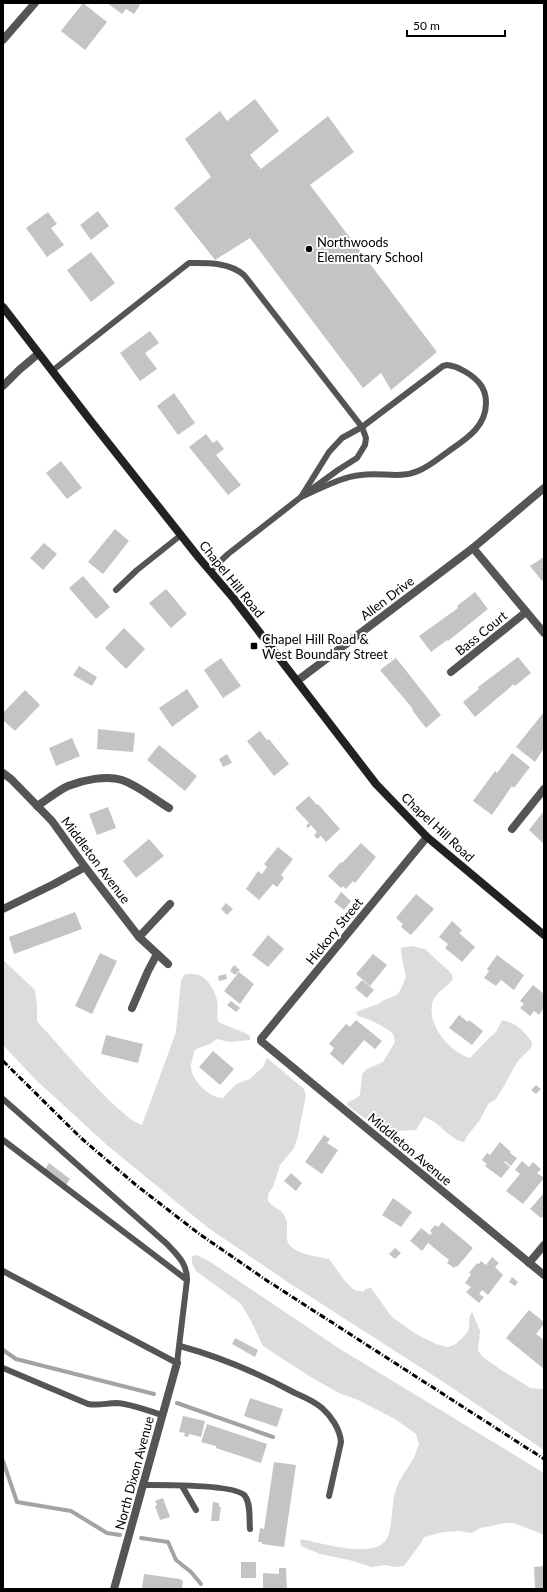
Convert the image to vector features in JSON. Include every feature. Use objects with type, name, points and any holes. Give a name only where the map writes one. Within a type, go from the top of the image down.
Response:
[{"type":"main road","name":"Chapel Hill Road","points":[[3,307],[38,354],[297,681],[376,784],[427,837],[544,935]]},
{"type":"street","points":[[3,40],[34,3]]},
{"type":"street","points":[[3,386],[38,354]]},
{"type":"street","name":"Allen Drive","points":[[297,681],[473,548],[544,488]]},
{"type":"street","points":[[473,548],[544,633]]},
{"type":"street","name":"Bass Court","points":[[451,672],[526,612]]},
{"type":"street","name":"Middleton Avenue","points":[[3,773],[11,779],[52,821],[139,937],[168,964]]},
{"type":"street","points":[[37,806],[67,786],[110,778],[121,780],[130,784],[170,808]]},
{"type":"street","points":[[512,829],[544,789]]},
{"type":"street","name":"Hickory Street","points":[[262,1041],[261,1039],[427,837]]},
{"type":"street","points":[[3,909],[85,867]]},
{"type":"street","points":[[139,937],[170,904]]},
{"type":"street","points":[[132,1008],[148,971],[158,954]]},
{"type":"street","name":"Middleton Avenue","points":[[262,1041],[544,1275]]},
{"type":"street","points":[[529,1263],[544,1245]]},
{"type":"street","name":"North Dixon Avenue","points":[[114,1589],[177,1363]]},
{"type":"lane","points":[[52,371],[189,263],[228,266],[238,270],[244,275],[362,427],[366,438],[365,445],[357,458],[301,497],[228,554],[210,571]]},
{"type":"lane","points":[[447,365],[465,371],[479,381],[484,388],[486,397],[485,414],[476,429],[429,466],[418,472],[408,474],[374,474],[352,476],[301,497],[335,445],[349,433],[362,427],[443,366],[447,365]]},
{"type":"lane","points":[[116,590],[137,570],[181,535]]},
{"type":"lane","points":[[3,1099],[167,1244],[184,1264],[187,1280],[177,1363],[3,1271]]},
{"type":"lane","points":[[3,1140],[187,1280]]},
{"type":"lane","points":[[180,1346],[211,1354],[279,1384],[321,1408],[336,1427],[341,1442],[329,1496]]},
{"type":"lane","points":[[3,1368],[88,1404],[116,1403],[162,1415]]},
{"type":"lane","points":[[143,1485],[222,1488],[241,1492],[248,1501],[250,1529]]},
{"type":"lane","points":[[182,1486],[196,1510]]},
{"type":"shaded area","points":[[412,946],[425,949],[451,973],[453,979],[439,992],[433,1001],[431,1010],[436,1027],[447,1044],[462,1055],[470,1058],[496,1032],[502,1020],[507,1021],[519,1028],[532,1042],[531,1048],[517,1062],[496,1099],[488,1104],[480,1120],[464,1142],[454,1138],[436,1123],[424,1117],[416,1130],[396,1131],[389,1137],[347,1105],[348,1102],[360,1095],[362,1074],[367,1069],[383,1062],[395,1042],[393,1034],[377,1023],[358,1016],[356,1012],[397,995],[406,977],[401,948]]},
{"type":"shaded area","points":[[3,960],[35,990],[37,1021],[120,1111],[142,1125],[176,1032],[181,981],[184,975],[190,974],[196,974],[205,979],[213,988],[217,1000],[218,1022],[245,1033],[250,1036],[250,1040],[229,1042],[217,1039],[194,1051],[191,1066],[197,1082],[207,1092],[223,1098],[236,1084],[250,1079],[263,1067],[267,1058],[304,1089],[306,1095],[298,1136],[294,1148],[280,1165],[273,1187],[268,1194],[268,1201],[284,1214],[289,1244],[292,1248],[304,1254],[329,1259],[345,1281],[354,1290],[364,1292],[365,1289],[371,1288],[392,1317],[416,1334],[436,1344],[448,1347],[456,1344],[468,1331],[472,1312],[480,1331],[478,1351],[483,1357],[531,1388],[544,1389],[544,1450],[448,1385],[289,1283],[207,1227],[108,1146],[36,1080],[3,1045]]},
{"type":"shaded area","points":[[196,1255],[209,1261],[340,1349],[544,1473],[544,1535],[514,1523],[480,1528],[472,1533],[459,1531],[444,1532],[424,1537],[404,1566],[395,1567],[385,1565],[372,1567],[349,1560],[320,1554],[301,1546],[300,1539],[334,1546],[361,1549],[373,1548],[382,1544],[390,1531],[396,1489],[413,1459],[419,1444],[416,1434],[395,1419],[358,1400],[339,1393],[309,1376],[263,1346],[241,1304],[196,1271],[192,1264],[192,1256]]},
{"type":"building","points":[[83,3],[107,22],[85,50],[61,31]]},
{"type":"building","points":[[107,3],[137,3],[140,5],[134,14],[126,9],[122,14]]},
{"type":"building","name":"Northwoods Elementary School","points":[[255,99],[279,131],[250,155],[261,169],[328,116],[354,152],[310,185],[437,352],[391,390],[381,373],[363,388],[250,238],[215,260],[174,208],[211,177],[185,139],[220,111],[227,121]]},
{"type":"building","points":[[98,211],[109,226],[91,240],[80,225]]},
{"type":"building","points":[[48,212],[57,224],[51,228],[64,245],[47,257],[26,228]]},
{"type":"building","points":[[91,252],[115,283],[91,302],[67,270]]},
{"type":"building","points":[[150,331],[159,343],[145,353],[157,369],[140,381],[120,353]]},
{"type":"building","points":[[174,393],[195,423],[178,435],[157,406]]},
{"type":"building","points":[[206,434],[213,443],[217,440],[224,449],[216,455],[241,485],[228,495],[189,447]]},
{"type":"building","points":[[61,461],[82,488],[67,499],[46,473]]},
{"type":"building","points":[[115,529],[129,541],[103,574],[88,562]]},
{"type":"building","points":[[44,543],[57,554],[43,570],[30,558]]},
{"type":"building","points":[[544,557],[544,579],[542,581],[530,566]]},
{"type":"building","points":[[83,576],[110,607],[96,619],[69,588]]},
{"type":"building","points":[[166,589],[187,614],[171,628],[149,603]]},
{"type":"building","points":[[475,592],[488,609],[448,641],[447,640],[431,652],[419,636],[458,608],[457,606]]},
{"type":"building","points":[[124,628],[145,649],[126,669],[105,648]]},
{"type":"building","points":[[518,657],[531,673],[515,686],[514,684],[475,717],[463,702],[479,689],[478,687]]},
{"type":"building","points":[[221,658],[241,686],[223,698],[204,670]]},
{"type":"building","points":[[396,658],[441,715],[426,728],[412,710],[413,709],[380,670]]},
{"type":"building","points":[[79,666],[97,677],[92,686],[73,675]]},
{"type":"building","points":[[187,689],[199,707],[172,727],[159,708]]},
{"type":"building","points":[[25,690],[40,705],[15,731],[3,720],[3,713]]},
{"type":"building","points":[[544,712],[544,748],[535,762],[516,747]]},
{"type":"building","points":[[98,729],[135,733],[133,752],[97,749]]},
{"type":"building","points":[[260,731],[267,740],[269,739],[289,764],[274,776],[247,741]]},
{"type":"building","points":[[72,738],[80,756],[56,766],[49,748]]},
{"type":"building","points":[[159,745],[197,776],[185,791],[147,760]]},
{"type":"building","points":[[512,753],[530,767],[514,788],[512,786],[492,815],[473,801],[495,771],[497,773]]},
{"type":"building","points":[[227,754],[232,763],[223,767],[219,759]]},
{"type":"building","points":[[309,796],[340,829],[326,842],[321,836],[317,839],[314,835],[317,832],[311,825],[308,828],[306,826],[309,823],[295,808]]},
{"type":"building","points":[[108,807],[116,828],[97,835],[89,814]]},
{"type":"building","points":[[543,812],[544,813],[544,844],[529,830]]},
{"type":"building","points":[[149,839],[164,856],[136,878],[123,861]]},
{"type":"building","points":[[361,843],[376,857],[355,883],[353,881],[346,889],[343,886],[341,888],[328,876]]},
{"type":"building","points":[[278,847],[293,859],[281,875],[284,878],[277,887],[273,884],[259,900],[246,889],[258,871],[262,874],[267,867],[264,864]]},
{"type":"building","points":[[341,892],[351,901],[344,910],[334,902]]},
{"type":"building","points":[[416,894],[434,909],[411,935],[401,927],[403,924],[396,918]]},
{"type":"building","points":[[226,903],[233,909],[227,915],[221,909]]},
{"type":"building","points":[[75,912],[82,929],[14,954],[9,937]]},
{"type":"building","points":[[452,921],[462,930],[459,933],[475,947],[462,962],[445,948],[448,944],[439,937]]},
{"type":"building","points":[[268,935],[284,949],[268,967],[252,955]]},
{"type":"building","points":[[100,953],[117,961],[92,1014],[75,1006]]},
{"type":"building","points":[[373,954],[387,965],[370,986],[356,974]]},
{"type":"building","points":[[497,955],[524,975],[514,990],[501,980],[496,986],[484,978],[489,971],[487,969]]},
{"type":"building","points":[[234,965],[240,970],[235,975],[230,971]]},
{"type":"building","points":[[239,972],[254,984],[240,1004],[224,991]]},
{"type":"building","points":[[226,974],[227,979],[219,981],[218,976]]},
{"type":"building","points":[[362,980],[374,990],[367,998],[355,988]]},
{"type":"building","points":[[533,985],[544,994],[544,1008],[539,1015],[534,1011],[530,1016],[520,1008],[524,1004],[520,1001]]},
{"type":"building","points":[[231,1001],[240,1008],[236,1012],[227,1005]]},
{"type":"building","points":[[459,1015],[468,1022],[469,1020],[483,1031],[472,1045],[449,1028]]},
{"type":"building","points":[[356,1020],[382,1041],[375,1049],[364,1040],[343,1065],[330,1054],[334,1048],[329,1044],[346,1024],[350,1027]]},
{"type":"building","points":[[106,1035],[143,1044],[138,1063],[101,1054]]},
{"type":"building","points":[[213,1051],[234,1069],[220,1085],[199,1067]]},
{"type":"building","points":[[536,1085],[541,1089],[536,1094],[531,1090]]},
{"type":"building","points":[[324,1135],[330,1139],[327,1143],[338,1150],[322,1174],[305,1162]]},
{"type":"building","points":[[500,1142],[517,1158],[511,1166],[505,1161],[504,1162],[510,1167],[501,1178],[485,1166],[487,1164],[482,1160],[487,1153],[490,1155]]},
{"type":"building","points":[[522,1161],[529,1167],[533,1162],[541,1169],[537,1173],[544,1178],[523,1204],[506,1191],[520,1174],[515,1170]]},
{"type":"building","points":[[49,1163],[70,1179],[66,1185],[44,1171]]},
{"type":"building","points":[[291,1173],[302,1183],[296,1191],[284,1181]]},
{"type":"building","points":[[544,1193],[544,1218],[541,1218],[530,1209]]},
{"type":"building","points":[[393,1198],[412,1212],[401,1227],[382,1215]]},
{"type":"building","points":[[442,1222],[473,1248],[457,1267],[456,1266],[454,1268],[447,1263],[449,1260],[428,1243],[422,1251],[410,1241],[421,1228],[430,1235],[432,1233],[430,1231],[435,1225],[438,1227]]},
{"type":"building","points":[[395,1248],[401,1253],[395,1259],[389,1254]]},
{"type":"building","points":[[492,1257],[499,1263],[495,1267],[503,1275],[488,1295],[482,1290],[479,1294],[484,1297],[479,1303],[466,1292],[471,1287],[465,1283],[471,1274],[469,1273],[477,1263],[479,1264],[481,1261],[486,1265]]},
{"type":"building","points":[[512,1277],[518,1282],[515,1286],[509,1282]]},
{"type":"building","points":[[529,1310],[544,1322],[536,1334],[544,1340],[544,1369],[506,1338]]},
{"type":"building","points":[[235,1338],[258,1350],[255,1357],[232,1344]]},
{"type":"building","points":[[250,1398],[283,1409],[277,1427],[244,1416]]},
{"type":"building","points":[[183,1416],[205,1421],[201,1437],[189,1434],[188,1437],[184,1436],[185,1433],[179,1432]]},
{"type":"building","points":[[207,1424],[267,1444],[261,1463],[201,1442]]},
{"type":"building","points":[[274,1462],[296,1465],[284,1547],[262,1544],[262,1542],[258,1542],[260,1528],[264,1529]]},
{"type":"building","points":[[163,1498],[170,1517],[160,1520],[155,1506],[157,1505],[155,1501]]},
{"type":"building","points":[[213,1502],[219,1503],[219,1507],[221,1507],[219,1521],[211,1521]]},
{"type":"building","points":[[241,1562],[256,1562],[256,1578],[241,1578]]},
{"type":"building","points":[[544,1566],[544,1588],[535,1588],[534,1567]]},
{"type":"building","points":[[279,1568],[286,1568],[287,1589],[263,1589],[263,1573],[279,1574]]},
{"type":"building","points":[[144,1574],[180,1579],[183,1581],[182,1589],[142,1589]]},
{"type":"waterway","points":[[3,1350],[16,1359],[154,1394]]},
{"type":"waterway","points":[[177,1403],[273,1437]]},
{"type":"waterway","points":[[3,1461],[17,1502],[71,1511],[107,1533],[120,1535]]},
{"type":"waterway","points":[[141,1538],[168,1542],[176,1560],[191,1572],[201,1584]]},
{"type":"railway","points":[[3,1061],[81,1138],[136,1185],[198,1233],[266,1280],[544,1459]]},
{"type":"place","name":"Northwoods Elementary School","points":[[309,249]]},
{"type":"place","name":"Chapel Hill Road & West Boundary Street","points":[[254,646]]}]
